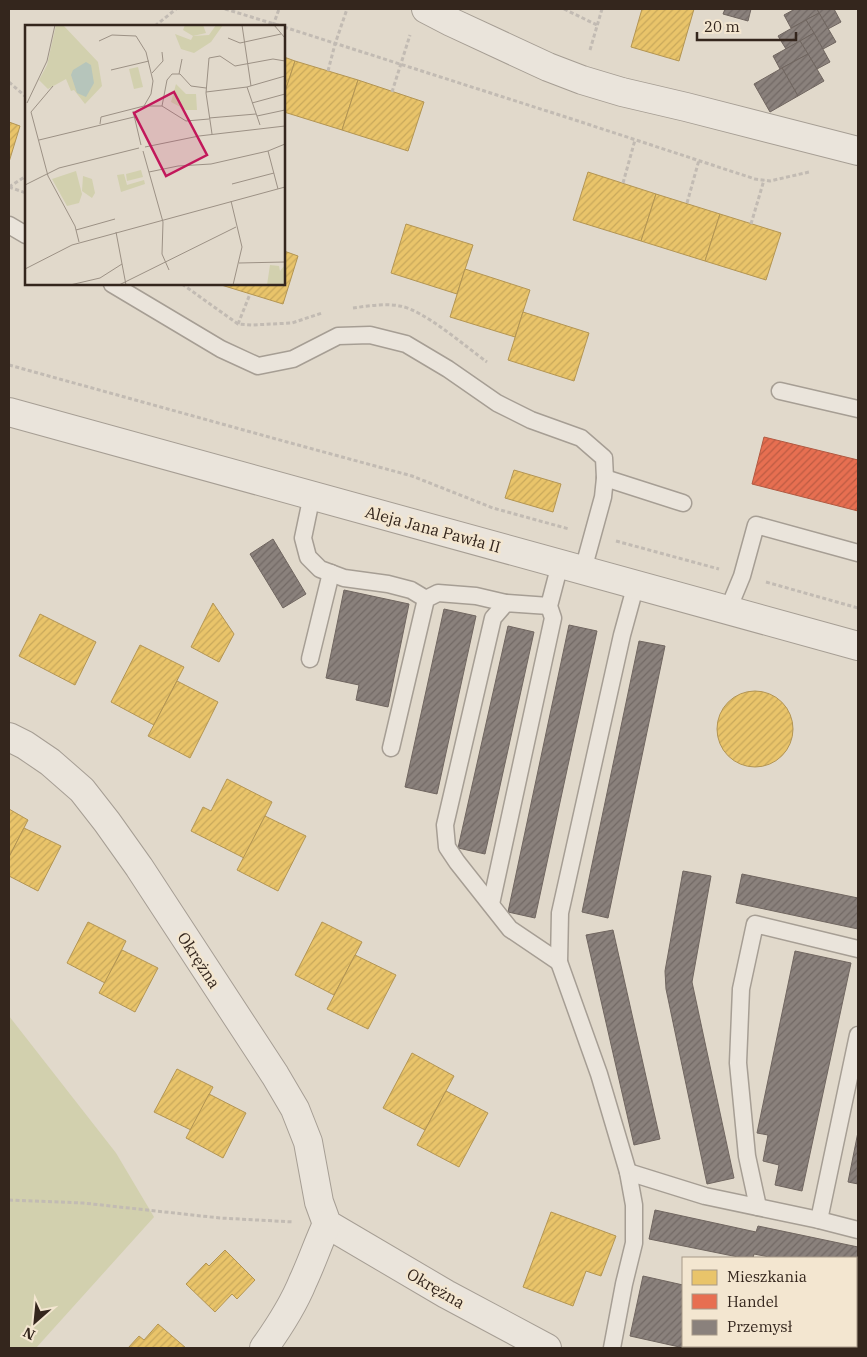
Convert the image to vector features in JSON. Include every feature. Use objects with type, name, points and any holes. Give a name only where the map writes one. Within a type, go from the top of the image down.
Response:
[{"type":"street","points":[[419,20],[451,22],[548,68],[622,92],[858,151]]},
{"type":"street","name":"Aleja Jana Pawła II","points":[[9,412],[728,610],[858,643]]},
{"type":"street","name":"Okrężna","points":[[9,737],[50,762],[82,790],[139,867],[276,1075],[295,1109],[308,1142],[319,1202],[327,1224],[446,1294],[548,1348]]},
{"type":"street","points":[[264,1348],[285,1319],[303,1282],[327,1224]]},
{"type":"lane","points":[[9,225],[25,234]]},
{"type":"lane","points":[[114,285],[221,349],[258,366],[293,359],[338,336],[370,335],[406,344],[448,369],[498,403],[531,420],[581,438],[604,458],[605,478],[603,497],[592,535],[571,567],[550,606],[553,618],[491,904]]},
{"type":"lane","points":[[780,391],[858,409]]},
{"type":"lane","points":[[605,478],[683,503]]},
{"type":"lane","points":[[312,496],[303,538],[308,557],[320,569],[344,578],[388,584],[412,590],[426,599]]},
{"type":"lane","points":[[728,610],[742,576],[756,525],[858,553]]},
{"type":"lane","points":[[310,659],[331,573]]},
{"type":"lane","points":[[612,1348],[634,1243],[634,1205],[628,1172],[599,1074],[559,962],[560,913],[619,645],[636,584]]},
{"type":"lane","points":[[426,599],[438,593],[476,596],[506,603],[550,606]]},
{"type":"lane","points":[[391,748],[426,599]]},
{"type":"lane","points":[[506,603],[494,618],[445,825],[447,846],[457,862],[510,929],[559,962]]},
{"type":"lane","points":[[758,1207],[747,1156],[738,1063],[741,990],[755,924],[858,949]]},
{"type":"lane","points":[[819,1220],[858,1034]]},
{"type":"lane","points":[[628,1172],[705,1196],[858,1230]]},
{"type":"path","points":[[156,25],[176,9]]},
{"type":"path","points":[[225,9],[274,25],[279,9]]},
{"type":"path","points":[[328,71],[347,9]]},
{"type":"path","points":[[564,9],[598,24]]},
{"type":"path","points":[[582,80],[602,9]]},
{"type":"path","points":[[392,92],[419,20]]},
{"type":"path","points":[[285,28],[755,179],[770,181],[811,171]]},
{"type":"path","points":[[9,82],[25,96]]},
{"type":"path","points":[[623,183],[635,140]]},
{"type":"path","points":[[687,203],[699,160]]},
{"type":"path","points":[[9,187],[25,177]]},
{"type":"path","points":[[751,224],[764,180]]},
{"type":"path","points":[[9,187],[25,193]]},
{"type":"path","points":[[238,324],[250,294]]},
{"type":"path","points":[[9,365],[412,476],[493,508],[858,608]]},
{"type":"path","points":[[9,1200],[83,1203],[220,1218],[327,1224]]},
{"type":"shaded area","points":[[9,1016],[116,1153],[154,1217],[36,1348],[9,1348]]},
{"type":"building: Mieszkania","points":[[642,9],[694,9],[679,61],[631,47]]},
{"type":"building: Mieszkania","points":[[285,57],[295,61],[285,92]]},
{"type":"building: Mieszkania","points":[[295,61],[358,80],[342,130],[285,112],[285,92]]},
{"type":"building: Mieszkania","points":[[358,80],[424,102],[408,151],[342,130]]},
{"type":"building: Mieszkania","points":[[9,122],[20,126],[9,162]]},
{"type":"building: Mieszkania","points":[[588,172],[656,194],[641,241],[573,220]]},
{"type":"building: Mieszkania","points":[[656,194],[720,214],[705,261],[641,241]]},
{"type":"building: Mieszkania","points":[[720,214],[781,233],[766,280],[705,261]]},
{"type":"building: Mieszkania","points":[[406,224],[473,245],[457,294],[391,273]]},
{"type":"building: Mieszkania","points":[[285,251],[298,256],[283,304],[221,285],[285,285]]},
{"type":"building: Mieszkania","points":[[465,269],[530,290],[515,337],[450,317]]},
{"type":"building: Mieszkania","points":[[523,312],[589,333],[574,381],[508,360]]},
{"type":"building: Mieszkania","points":[[514,470],[561,484],[553,512],[505,498]]},
{"type":"building: Mieszkania","points":[[213,603],[234,634],[219,662],[191,647]]},
{"type":"building: Mieszkania","points":[[40,614],[96,642],[75,685],[19,656]]},
{"type":"building: Mieszkania","points":[[140,645],[184,667],[154,725],[111,702]]},
{"type":"building: Mieszkania","points":[[177,681],[218,702],[190,758],[148,736]]},
{"type":"building: Mieszkania","points":[[755,691],[769,694],[782,702],[790,715],[793,729],[790,743],[782,756],[769,764],[755,767],[741,764],[728,756],[720,743],[717,729],[720,715],[728,702],[741,694]]},
{"type":"building: Mieszkania","points":[[227,779],[272,802],[244,858],[191,831],[203,807],[211,811]]},
{"type":"building: Mieszkania","points":[[9,809],[28,820],[9,857]]},
{"type":"building: Mieszkania","points":[[265,816],[306,836],[278,891],[237,870]]},
{"type":"building: Mieszkania","points":[[24,828],[61,846],[38,891],[9,876],[9,857]]},
{"type":"building: Mieszkania","points":[[88,922],[126,941],[105,983],[67,963]]},
{"type":"building: Mieszkania","points":[[322,922],[362,942],[334,995],[295,975]]},
{"type":"building: Mieszkania","points":[[122,950],[158,968],[135,1012],[99,993]]},
{"type":"building: Mieszkania","points":[[355,955],[396,975],[368,1029],[327,1009]]},
{"type":"building: Mieszkania","points":[[412,1053],[454,1076],[425,1130],[383,1108]]},
{"type":"building: Mieszkania","points":[[177,1069],[213,1087],[191,1130],[154,1112]]},
{"type":"building: Mieszkania","points":[[446,1091],[488,1113],[459,1167],[417,1145]]},
{"type":"building: Mieszkania","points":[[209,1094],[246,1113],[223,1158],[186,1138]]},
{"type":"building: Mieszkania","points":[[551,1212],[616,1236],[601,1276],[586,1271],[573,1306],[523,1287]]},
{"type":"building: Mieszkania","points":[[225,1250],[255,1280],[237,1299],[232,1294],[215,1312],[186,1284],[206,1263],[209,1266]]},
{"type":"building: Mieszkania","points":[[158,1324],[186,1348],[128,1348],[139,1336],[144,1340]]},
{"type":"building: Handel","points":[[764,437],[858,460],[858,511],[752,484]]},
{"type":"building: Przemysł","points":[[725,9],[751,9],[748,21],[723,14]]},
{"type":"building: Przemysł","points":[[795,9],[817,9],[819,13],[791,28],[784,15]]},
{"type":"building: Przemysł","points":[[817,9],[834,9],[841,22],[828,29]]},
{"type":"building: Przemysł","points":[[819,13],[836,42],[823,49],[806,20]]},
{"type":"building: Przemysł","points":[[806,20],[814,33],[786,49],[778,36]]},
{"type":"building: Przemysł","points":[[814,33],[830,62],[817,69],[800,41]]},
{"type":"building: Przemysł","points":[[800,41],[808,54],[780,69],[773,56]]},
{"type":"building: Przemysł","points":[[808,54],[824,81],[798,96],[782,68]]},
{"type":"building: Przemysł","points":[[782,68],[798,96],[770,112],[754,84]]},
{"type":"building: Przemysł","points":[[273,539],[306,594],[283,608],[250,554]]},
{"type":"building: Przemysł","points":[[344,590],[409,604],[388,707],[356,700],[359,685],[326,678]]},
{"type":"building: Przemysł","points":[[444,609],[476,616],[437,794],[405,787]]},
{"type":"building: Przemysł","points":[[569,625],[597,631],[535,918],[508,912]]},
{"type":"building: Przemysł","points":[[508,626],[534,632],[485,854],[458,848]]},
{"type":"building: Przemysł","points":[[639,641],[665,646],[608,918],[582,912]]},
{"type":"building: Przemysł","points":[[683,871],[711,876],[692,982],[734,1178],[707,1184],[666,989],[665,971]]},
{"type":"building: Przemysł","points":[[742,874],[858,898],[858,929],[736,903]]},
{"type":"building: Przemysł","points":[[613,930],[660,1139],[634,1145],[586,935]]},
{"type":"building: Przemysł","points":[[795,951],[851,963],[802,1191],[775,1185],[779,1165],[763,1161],[768,1135],[757,1133]]},
{"type":"building: Przemysł","points":[[858,1132],[858,1184],[848,1182]]},
{"type":"building: Przemysł","points":[[655,1210],[756,1232],[758,1226],[858,1247],[858,1262],[857,1268],[857,1257],[769,1257],[754,1254],[753,1257],[738,1257],[649,1239]]},
{"type":"building: Przemysł","points":[[643,1276],[682,1285],[682,1347],[684,1348],[630,1336]]},
{"type":"building: Przemysł","points":[[720,1347],[778,1347],[777,1348]]},
{"type":"building: Przemysł","points":[[814,1347],[840,1347],[840,1348]]}]
